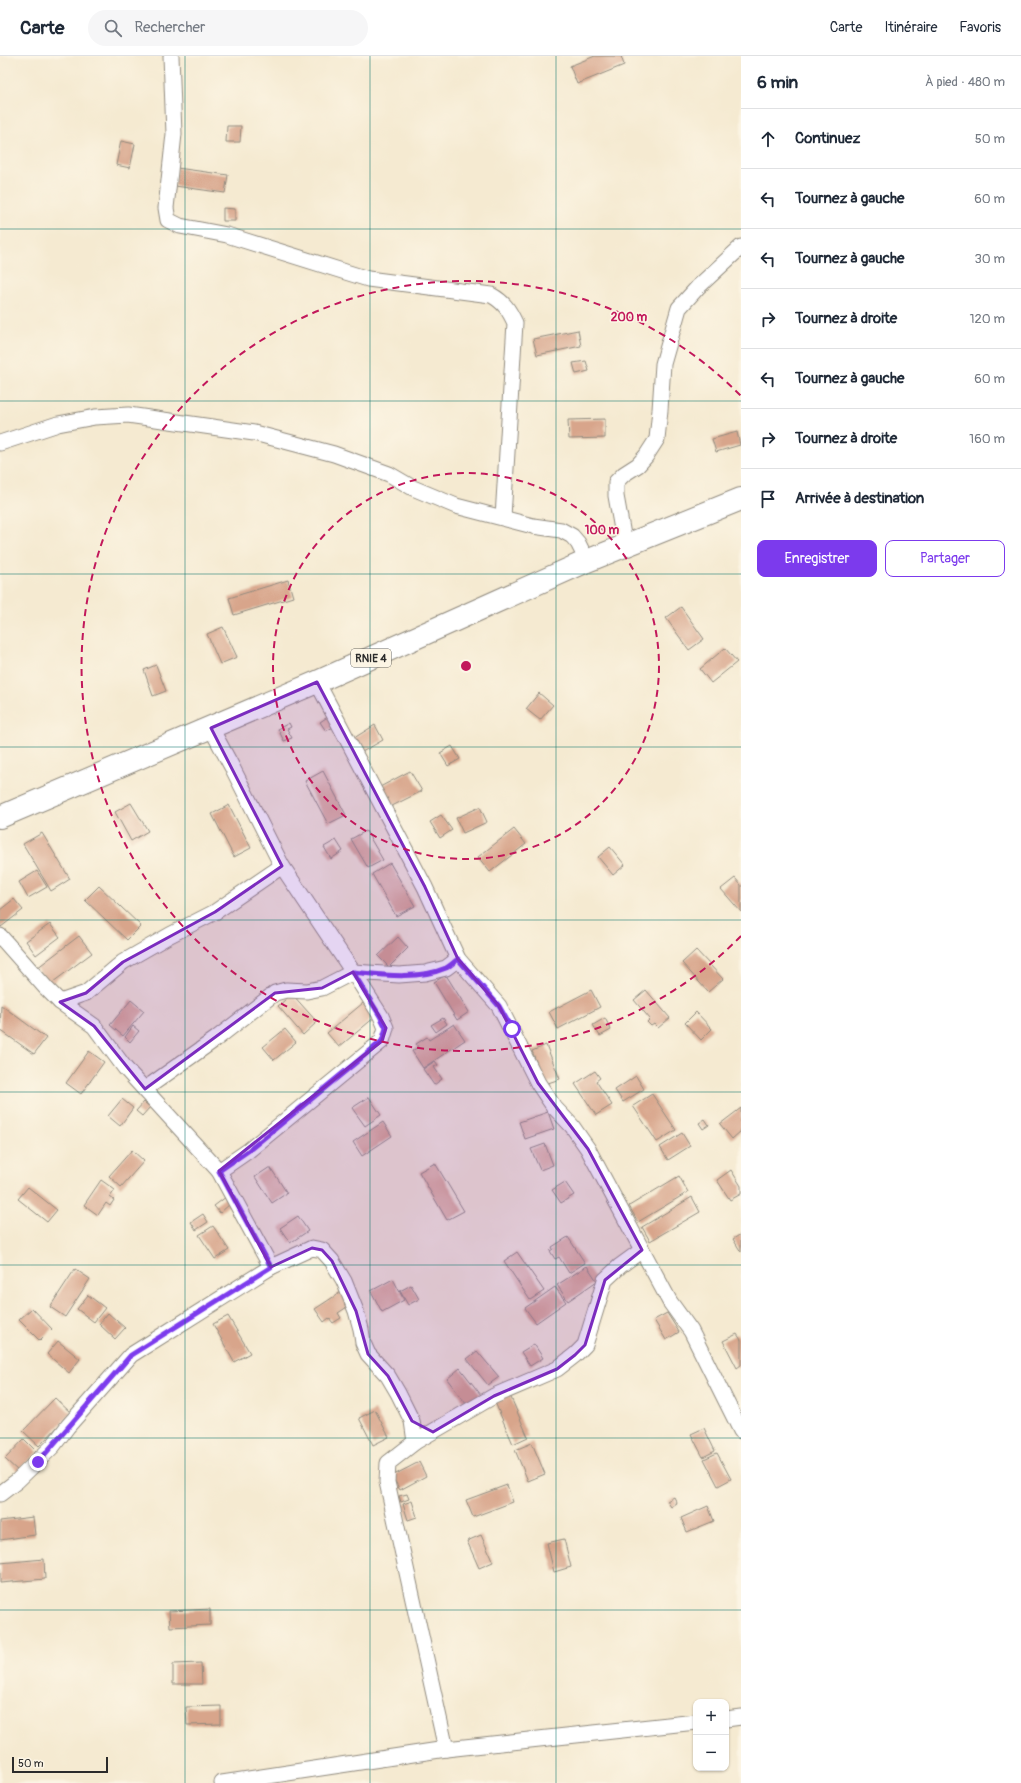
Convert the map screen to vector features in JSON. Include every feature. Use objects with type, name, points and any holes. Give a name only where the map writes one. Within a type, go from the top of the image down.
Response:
[{"type":"main road","name":"RNIE 4","points":[[0,817],[211,728],[587,561],[741,499]]},
{"type":"street","points":[[171,56],[174,134],[166,208],[168,220],[180,226],[227,235],[368,279],[491,296],[501,301],[510,311],[515,323],[502,517]]},
{"type":"street","points":[[625,546],[616,496],[616,482],[624,474],[638,465],[657,439],[663,364],[678,308],[741,247]]},
{"type":"street","points":[[0,443],[58,424],[95,417],[128,415],[254,433],[334,454],[389,474],[413,488],[456,506],[533,526],[561,530],[572,536],[578,543],[587,561]]},
{"type":"street","points":[[316,682],[425,887],[458,959],[499,1006],[538,1083],[554,1107],[572,1126],[588,1148],[670,1302],[691,1331],[741,1431]]},
{"type":"street","points":[[211,728],[282,866],[353,972],[386,1028],[382,1041],[248,1151],[219,1171]]},
{"type":"street","points":[[60,1002],[86,993],[123,962],[170,935],[215,912],[282,866]]},
{"type":"street","points":[[0,936],[60,1002],[94,1026],[125,1068],[219,1171],[271,1267]]},
{"type":"street","points":[[144,1089],[217,1038],[275,993],[286,990],[307,991],[322,988],[353,972],[399,975],[425,973],[446,968],[458,959]]},
{"type":"street","points":[[0,1494],[17,1481],[53,1446],[68,1426],[131,1355],[271,1267],[312,1248],[322,1250],[332,1261],[344,1281],[356,1311],[363,1343],[368,1354],[388,1376],[412,1421],[414,1442]]},
{"type":"street","points":[[446,1749],[387,1482],[386,1471],[388,1463],[414,1442],[494,1396],[556,1369],[575,1356],[585,1345],[605,1280],[620,1266],[642,1250]]},
{"type":"street","points":[[412,1421],[433,1432]]},
{"type":"street","points":[[729,1719],[741,1717]]},
{"type":"street","points":[[222,1783],[446,1749],[693,1722]]},
{"type":"highlighted area","points":[[317,682],[425,887],[458,959],[499,1006],[538,1083],[588,1149],[642,1250],[605,1280],[585,1345],[575,1355],[557,1369],[494,1396],[433,1432],[412,1421],[388,1376],[368,1354],[356,1311],[332,1261],[322,1250],[312,1248],[271,1267],[219,1171],[382,1041],[386,1028],[353,972],[322,988],[275,993],[145,1089],[94,1026],[60,1002],[86,993],[123,962],[215,912],[282,866],[211,728]]},
{"type":"building","points":[[595,56],[621,56],[624,65],[577,84],[570,66]]},
{"type":"building","points":[[227,126],[241,126],[240,142],[226,142]]},
{"type":"building","points":[[121,141],[135,144],[130,168],[116,165]]},
{"type":"building","points":[[177,168],[228,175],[225,193],[175,186]]},
{"type":"building","points":[[223,208],[235,209],[235,221],[223,221]]},
{"type":"building","points":[[578,330],[581,346],[537,355],[533,339]]},
{"type":"building","points":[[586,361],[589,371],[576,374],[573,363]]},
{"type":"building","points":[[605,419],[605,438],[569,439],[568,420]]},
{"type":"building","points":[[737,432],[740,445],[716,452],[712,439]]},
{"type":"building","points":[[288,580],[293,597],[234,615],[229,598]]},
{"type":"building","points":[[681,607],[704,639],[689,650],[666,618]]},
{"type":"building","points":[[223,627],[237,657],[220,664],[207,634]]},
{"type":"building","points":[[725,648],[737,662],[711,683],[700,669]]},
{"type":"building","points":[[156,665],[166,691],[153,696],[144,670]]},
{"type":"building","points":[[539,693],[553,705],[540,720],[526,709]]},
{"type":"building","points":[[329,716],[335,726],[326,731],[320,722]]},
{"type":"building","points":[[289,723],[291,727],[287,729],[292,738],[284,741],[278,729]]},
{"type":"building","points":[[375,725],[383,740],[362,752],[354,738]]},
{"type":"building","points":[[452,746],[460,759],[448,766],[440,753]]},
{"type":"building","points":[[323,771],[346,815],[328,824],[305,781]]},
{"type":"building","points":[[410,771],[422,791],[390,807],[380,787]]},
{"type":"building","points":[[131,803],[148,831],[131,841],[115,812]]},
{"type":"building","points":[[229,805],[251,848],[234,857],[212,814]]},
{"type":"building","points":[[480,807],[487,822],[463,833],[456,818]]},
{"type":"building","points":[[441,815],[452,830],[440,838],[430,822]]},
{"type":"building","points":[[514,829],[526,844],[490,872],[478,857]]},
{"type":"building","points":[[366,831],[383,860],[368,868],[351,839]]},
{"type":"building","points":[[42,833],[70,879],[51,891],[23,844]]},
{"type":"building","points":[[336,840],[343,851],[331,859],[324,847]]},
{"type":"building","points":[[610,847],[625,865],[613,875],[598,857]]},
{"type":"building","points":[[390,863],[415,906],[396,916],[372,874]]},
{"type":"building","points":[[37,871],[47,887],[28,898],[19,882]]},
{"type":"building","points":[[735,878],[741,885],[741,912],[721,889]]},
{"type":"building","points":[[99,886],[141,926],[127,940],[85,900]]},
{"type":"building","points":[[14,899],[23,910],[1,927],[0,910]]},
{"type":"building","points":[[50,924],[60,937],[36,955],[26,941]]},
{"type":"building","points":[[79,936],[92,953],[49,985],[37,968]]},
{"type":"building","points":[[398,937],[408,948],[389,967],[378,956]]},
{"type":"building","points":[[696,950],[723,979],[708,992],[682,963]]},
{"type":"building","points":[[446,975],[469,1012],[457,1020],[434,982]]},
{"type":"building","points":[[591,990],[600,1007],[558,1029],[549,1012]]},
{"type":"building","points":[[646,990],[670,1018],[658,1028],[654,1024],[651,1026],[647,1022],[650,1019],[634,1000]]},
{"type":"building","points":[[292,994],[317,1022],[303,1035],[278,1006]]},
{"type":"building","points":[[131,1000],[144,1011],[123,1036],[110,1025]]},
{"type":"building","points":[[363,1003],[375,1017],[339,1047],[327,1033]]},
{"type":"building","points":[[1,1005],[46,1038],[34,1054],[0,1030]]},
{"type":"building","points":[[696,1012],[712,1029],[701,1040],[685,1023]]},
{"type":"building","points":[[443,1018],[447,1024],[436,1032],[431,1025]]},
{"type":"building","points":[[605,1018],[611,1030],[600,1036],[593,1025]]},
{"type":"building","points":[[454,1024],[465,1040],[423,1068],[412,1051],[418,1047],[416,1044],[427,1037],[429,1040]]},
{"type":"building","points":[[133,1026],[139,1031],[130,1042],[125,1037]]},
{"type":"building","points":[[285,1029],[296,1042],[274,1060],[263,1047]]},
{"type":"building","points":[[546,1045],[560,1079],[545,1084],[532,1051]]},
{"type":"building","points":[[89,1051],[104,1062],[81,1094],[66,1083]]},
{"type":"building","points":[[435,1061],[438,1065],[434,1067],[442,1079],[434,1085],[423,1069]]},
{"type":"building","points":[[595,1071],[600,1078],[596,1081],[612,1105],[596,1115],[575,1084]]},
{"type":"building","points":[[636,1076],[644,1089],[623,1102],[615,1090]]},
{"type":"building","points":[[652,1094],[676,1130],[657,1142],[633,1106]]},
{"type":"building","points":[[369,1097],[381,1115],[365,1126],[352,1108]]},
{"type":"building","points":[[122,1099],[133,1108],[120,1126],[108,1116]]},
{"type":"building","points":[[144,1102],[150,1107],[142,1116],[136,1111]]},
{"type":"building","points":[[741,1108],[741,1131],[732,1139],[720,1124]]},
{"type":"building","points":[[548,1112],[554,1129],[525,1139],[519,1122]]},
{"type":"building","points":[[705,1119],[709,1125],[703,1129],[699,1123]]},
{"type":"building","points":[[383,1122],[392,1136],[362,1156],[353,1142]]},
{"type":"building","points":[[682,1133],[690,1146],[668,1160],[660,1147]]},
{"type":"building","points":[[545,1144],[553,1165],[540,1170],[531,1149]]},
{"type":"building","points":[[132,1150],[144,1161],[121,1187],[109,1176]]},
{"type":"building","points":[[435,1163],[464,1211],[447,1220],[419,1172]]},
{"type":"building","points":[[270,1167],[287,1193],[272,1203],[255,1177]]},
{"type":"building","points":[[731,1170],[741,1186],[741,1194],[730,1200],[717,1180]]},
{"type":"building","points":[[679,1176],[688,1192],[638,1222],[629,1206]]},
{"type":"building","points":[[101,1180],[115,1190],[110,1197],[114,1200],[110,1206],[106,1203],[98,1215],[84,1205]]},
{"type":"building","points":[[565,1182],[574,1195],[561,1203],[552,1190]]},
{"type":"building","points":[[28,1187],[57,1210],[47,1222],[18,1199]]},
{"type":"building","points":[[226,1197],[231,1203],[220,1213],[214,1206]]},
{"type":"building","points":[[692,1197],[700,1212],[650,1241],[642,1227]]},
{"type":"building","points":[[203,1214],[208,1222],[196,1230],[191,1222]]},
{"type":"building","points":[[298,1216],[308,1231],[290,1243],[280,1228]]},
{"type":"building","points":[[213,1226],[229,1250],[215,1259],[199,1235]]},
{"type":"building","points":[[741,1234],[741,1252],[733,1239]]},
{"type":"building","points":[[568,1237],[585,1263],[569,1273],[559,1257],[555,1259],[550,1251],[553,1249],[552,1247]]},
{"type":"building","points":[[517,1252],[544,1291],[530,1300],[504,1261]]},
{"type":"building","points":[[587,1266],[597,1281],[568,1301],[557,1285]]},
{"type":"building","points":[[75,1269],[90,1279],[65,1317],[50,1307]]},
{"type":"building","points":[[393,1279],[404,1300],[382,1312],[371,1291]]},
{"type":"building","points":[[411,1285],[419,1299],[408,1305],[400,1291]]},
{"type":"building","points":[[555,1287],[566,1302],[536,1323],[525,1308]]},
{"type":"building","points":[[341,1292],[350,1305],[338,1313],[341,1318],[333,1323],[329,1318],[324,1322],[315,1309]]},
{"type":"building","points":[[88,1295],[105,1308],[94,1322],[77,1309]]},
{"type":"building","points":[[32,1308],[52,1329],[40,1341],[19,1320]]},
{"type":"building","points":[[108,1313],[125,1328],[115,1339],[99,1324]]},
{"type":"building","points":[[667,1313],[679,1332],[666,1340],[654,1320]]},
{"type":"building","points":[[228,1316],[250,1353],[234,1362],[213,1324]]},
{"type":"building","points":[[737,1334],[741,1340],[741,1365],[737,1368],[723,1341]]},
{"type":"building","points":[[58,1341],[80,1359],[69,1373],[47,1354]]},
{"type":"building","points":[[534,1344],[543,1358],[530,1366],[521,1352]]},
{"type":"building","points":[[477,1351],[499,1377],[488,1385],[467,1359]]},
{"type":"building","points":[[460,1368],[481,1395],[467,1405],[447,1379]]},
{"type":"building","points":[[509,1393],[528,1437],[513,1444],[494,1400]]},
{"type":"building","points":[[55,1398],[71,1413],[39,1446],[23,1431]]},
{"type":"building","points":[[375,1410],[389,1437],[373,1445],[359,1418]]},
{"type":"building","points":[[704,1428],[715,1451],[703,1457],[691,1434]]},
{"type":"building","points":[[24,1439],[37,1452],[18,1471],[5,1459]]},
{"type":"building","points":[[532,1443],[545,1474],[528,1481],[515,1450]]},
{"type":"building","points":[[717,1453],[731,1479],[718,1486],[704,1459]]},
{"type":"building","points":[[419,1462],[426,1476],[400,1490],[392,1476]]},
{"type":"building","points":[[507,1485],[513,1502],[473,1517],[466,1500]]},
{"type":"building","points":[[407,1494],[409,1499],[401,1502],[399,1496]]},
{"type":"building","points":[[674,1497],[677,1503],[671,1507],[667,1501]]},
{"type":"building","points":[[412,1501],[417,1517],[408,1520],[403,1504]]},
{"type":"building","points":[[708,1506],[714,1521],[687,1532],[681,1518]]},
{"type":"building","points":[[33,1517],[35,1535],[0,1540],[0,1521]]},
{"type":"building","points":[[481,1535],[493,1562],[479,1568],[467,1541]]},
{"type":"building","points":[[564,1539],[571,1567],[554,1572],[547,1543]]},
{"type":"building","points":[[44,1559],[45,1579],[0,1583],[0,1563]]},
{"type":"building","points":[[210,1609],[210,1625],[170,1627],[169,1611]]},
{"type":"building","points":[[201,1663],[202,1684],[173,1684],[173,1664]]},
{"type":"building","points":[[221,1706],[221,1724],[187,1725],[186,1707]]},
{"type":"route","points":[[38,1462],[131,1355],[197,1312],[271,1267],[219,1171],[248,1151],[382,1041],[386,1028],[353,972],[399,975],[425,973],[446,968],[458,959],[499,1006],[512,1029]]}]
